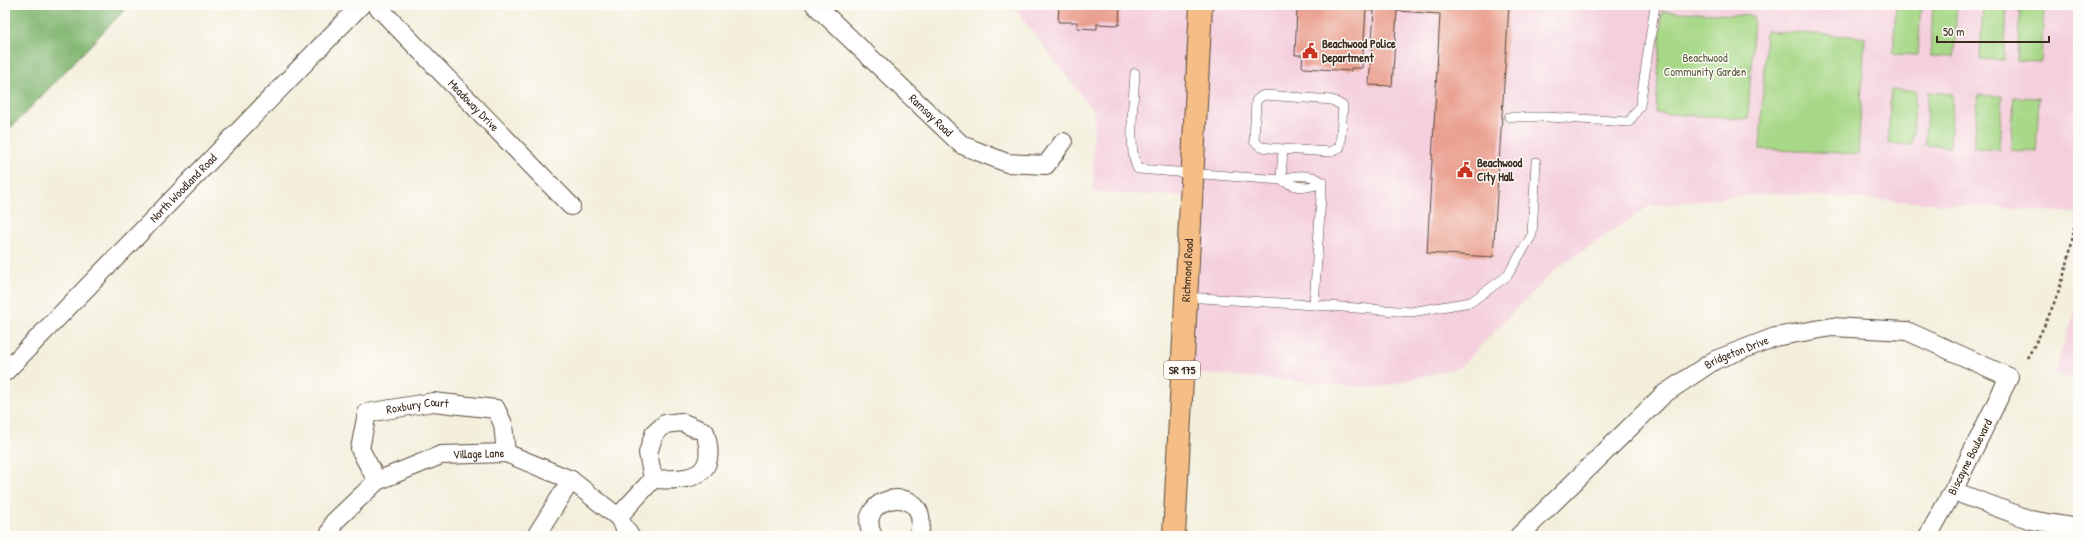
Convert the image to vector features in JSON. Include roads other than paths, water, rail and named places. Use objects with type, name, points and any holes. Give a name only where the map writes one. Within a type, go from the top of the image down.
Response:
[{"type":"main road","name":"Richmond Road","points":[[1174,536],[1201,5]]},
{"type":"street","name":"North Woodland Road","points":[[5,372],[361,5]]},
{"type":"street","name":"Meadoway Drive","points":[[376,5],[571,206]]},
{"type":"street","name":"Ramsay Road","points":[[815,5],[962,145],[1007,163],[1046,165],[1063,142]]},
{"type":"street","name":"Bridgeton Drive","points":[[1520,536],[1664,394],[1715,360],[1775,336],[1832,328],[1907,331],[2010,377]]},
{"type":"street","name":"Biscayne Boulevard","points":[[1928,536],[1953,491],[2010,377]]},
{"type":"street","name":"Roxbury Court","points":[[377,481],[360,449],[367,413],[433,402],[496,409],[503,424],[506,453]]},
{"type":"street","name":"Village Lane","points":[[329,536],[334,522],[377,481],[441,455],[506,453],[548,469],[571,480],[618,516],[630,536]]},
{"type":"street","points":[[618,516],[653,479]]},
{"type":"street","points":[[536,536],[571,480]]},
{"type":"street","points":[[1953,491],[2031,520],[2078,528]]},
{"type":"street","points":[[873,536],[870,528],[872,512],[884,500],[892,498],[903,499],[916,507],[921,518],[921,526],[918,536]]},
{"type":"lane","points":[[1508,117],[1547,117],[1630,122],[1640,106],[1655,5]]},
{"type":"lane","points":[[1135,73],[1132,151],[1135,164],[1138,169],[1281,180],[1292,186],[1313,187],[1322,182],[1314,305]]},
{"type":"lane","points":[[1265,95],[1332,100],[1343,106],[1340,147],[1337,150],[1331,152],[1283,149],[1261,147],[1254,141],[1256,101],[1260,97],[1265,95]]},
{"type":"lane","points":[[1281,180],[1283,149]]},
{"type":"lane","points":[[1186,297],[1411,312],[1471,302],[1507,276],[1532,235],[1536,162]]},
{"type":"place","name":"Beachwood Police Department","points":[[1310,51]]},
{"type":"place","name":"Beachwood City Hall","points":[[1465,170]]},
{"type":"park label","name":"Beachwood Community Garden","points":[[1705,65]]}]
